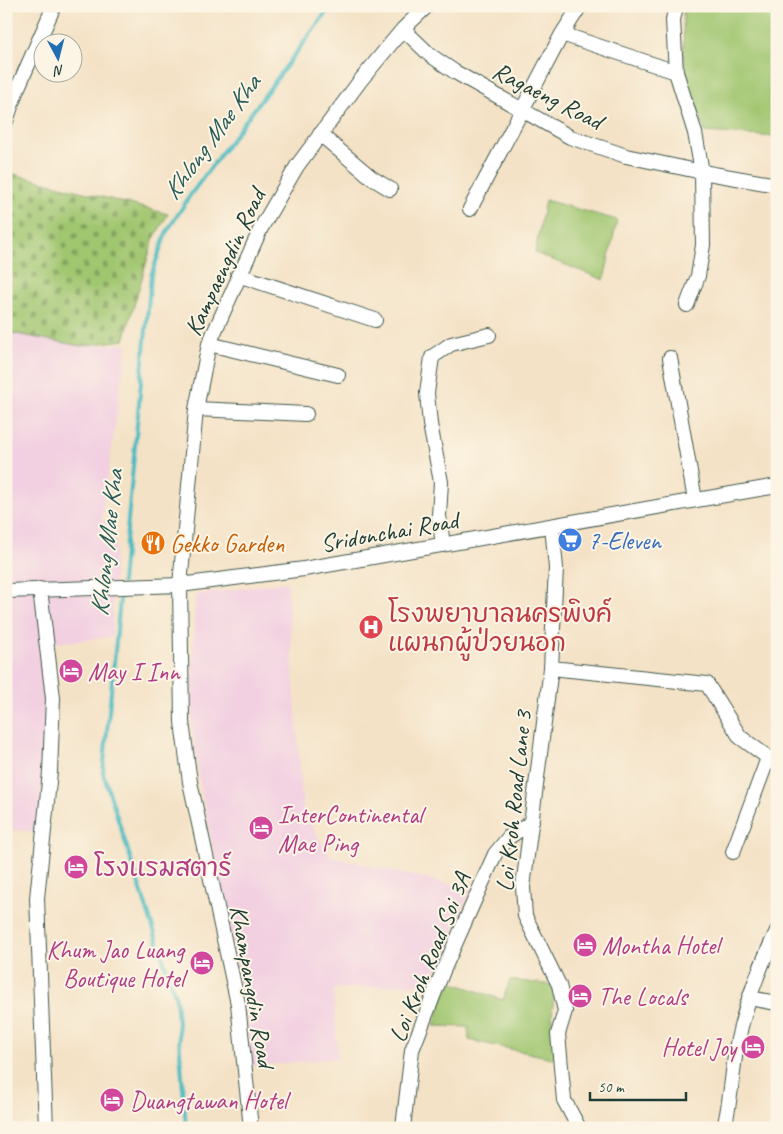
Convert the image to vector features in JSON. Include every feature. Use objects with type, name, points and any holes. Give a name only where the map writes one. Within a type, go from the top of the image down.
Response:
[{"type":"street","points":[[6,121],[16,92],[54,6]]},
{"type":"street","name":"Kampaengdin Road","points":[[180,585],[196,409],[208,344],[261,228],[296,166],[403,28],[426,6]]},
{"type":"street","points":[[470,209],[562,34],[580,6]]},
{"type":"street","points":[[676,6],[673,20],[676,72],[695,133],[702,172],[703,245],[698,276],[687,305]]},
{"type":"street","name":"Ragaeng Road","points":[[403,28],[430,55],[455,72],[524,109],[570,137],[626,156],[777,185]]},
{"type":"street","points":[[562,34],[676,72]]},
{"type":"street","points":[[320,134],[372,178],[390,189]]},
{"type":"street","points":[[238,275],[375,320]]},
{"type":"street","points":[[443,545],[439,516],[441,482],[430,424],[427,393],[432,357],[451,344],[489,336]]},
{"type":"street","points":[[208,344],[338,375]]},
{"type":"street","points":[[670,358],[695,500]]},
{"type":"street","points":[[196,409],[306,414]]},
{"type":"street","name":"Sridonchai Road","points":[[6,590],[180,585],[304,569],[777,486]]},
{"type":"street","name":"Loi Kroh Road Lane 3","points":[[552,526],[556,568],[551,668],[523,888],[525,916],[559,985],[565,1011],[558,1034],[564,1100],[578,1128]]},
{"type":"street","name":"Khampangdin Road","points":[[180,585],[182,722],[190,782],[238,1004],[251,1128]]},
{"type":"street","points":[[40,589],[53,698],[50,772],[37,898],[46,1128]]},
{"type":"street","points":[[551,668],[707,684],[740,737],[772,761],[733,852]]},
{"type":"street","name":"Loi Kroh Road Soi 3A","points":[[403,1128],[412,1050],[443,971],[495,854],[509,837],[532,822]]},
{"type":"street","points":[[724,1128],[731,1101],[738,1044],[750,998],[756,976],[777,931]]},
{"type":"street","points":[[750,998],[777,1003]]},
{"type":"shaded area","points":[[6,332],[81,346],[127,344],[101,521],[116,521],[112,637],[45,644],[49,701],[40,832],[6,829]]},
{"type":"shaded area","name":"InterContinental Mae Ping","points":[[287,582],[303,812],[331,857],[471,889],[430,983],[333,989],[338,1058],[252,1066],[245,1011],[199,779],[191,719],[195,595]]},
{"type":"green space","points":[[683,6],[777,6],[777,137],[705,132],[684,71]]},
{"type":"green space","points":[[6,172],[168,214],[153,240],[124,340],[81,346],[6,332]]},
{"type":"green space","points":[[545,200],[617,220],[604,280],[535,253]]},
{"type":"green space","points":[[510,980],[555,985],[552,1015],[556,1059],[469,1040],[468,1027],[434,1026],[448,981],[503,1000]]},
{"type":"waterway","name":"Khlong Mae Kha","points":[[122,583],[151,276],[166,233],[191,194],[331,6]]},
{"type":"waterway","name":"Khlong Mae Kha","points":[[121,590],[103,773],[176,999],[186,1128]]},
{"type":"place","name":"7-Eleven","points":[[570,540]]},
{"type":"place","name":"Gekko Garden","points":[[153,543]]},
{"type":"place","name":"โรงพยาบาลนครพิงค์ แผนกผู้ป่วยนอก","points":[[371,627]]},
{"type":"place","name":"May I Inn","points":[[71,671]]},
{"type":"place","name":"InterContinental Mae Ping","points":[[261,828]]},
{"type":"place","name":"โรงแรมสตาร์","points":[[76,867]]},
{"type":"place","name":"Montha Hotel","points":[[585,945]]},
{"type":"place","name":"Khum Jao Luang Boutique Hotel","points":[[202,963]]},
{"type":"place","name":"The Locals","points":[[580,996]]},
{"type":"place","name":"Hotel Joy","points":[[753,1047]]},
{"type":"place","name":"Duangtawan Hotel","points":[[112,1100]]}]
